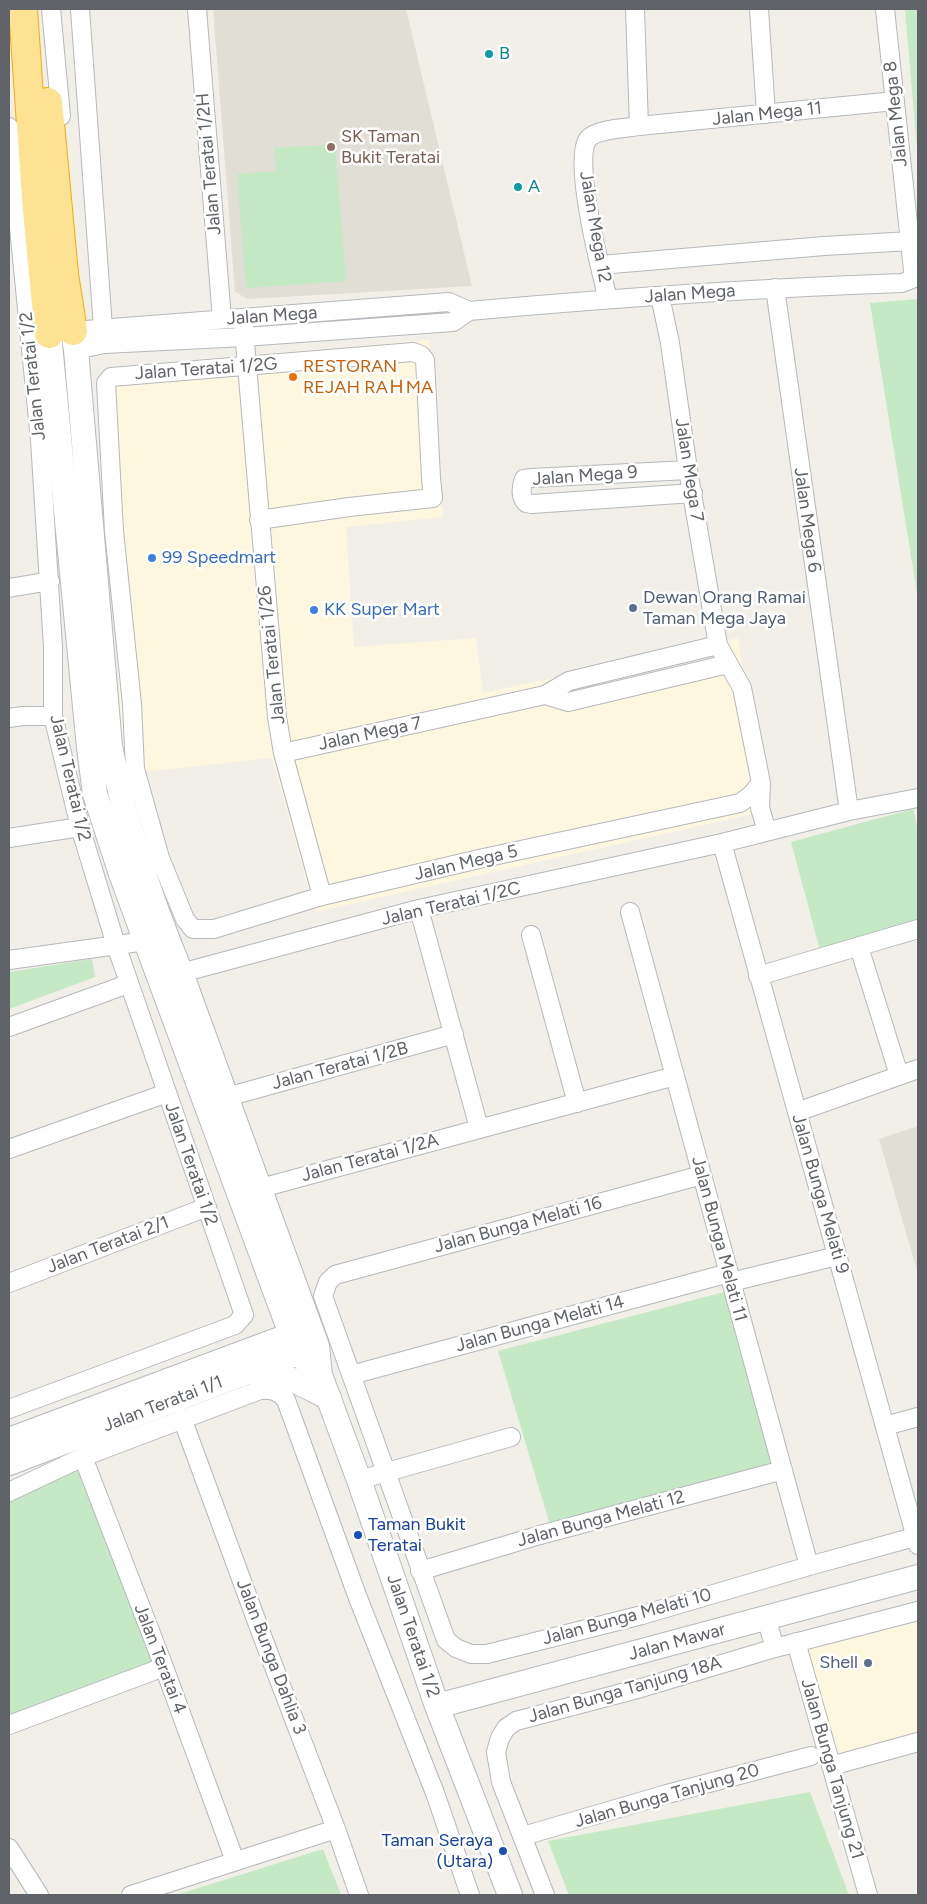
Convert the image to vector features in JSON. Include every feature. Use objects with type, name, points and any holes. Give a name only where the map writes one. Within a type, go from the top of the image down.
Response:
[{"type":"highway","points":[[23,9],[38,211],[66,338]]},
{"type":"highway","points":[[40,9],[64,265],[66,338]]},
{"type":"main road","name":"Jalan Teratai 1/2","points":[[66,338],[89,748],[95,794],[141,866],[146,941],[304,1340],[329,1398],[437,1706],[510,1895]]},
{"type":"main road","name":"Jalan Teratai 1/2","points":[[66,338],[110,746],[118,789],[141,866],[261,1188],[304,1340]]},
{"type":"main road","name":"Jalan Teratai 1/1","points":[[9,1463],[248,1372],[304,1340]]},
{"type":"main road","name":"Jalan Teratai 1/1","points":[[9,1440],[304,1340]]},
{"type":"main road","points":[[248,1372],[274,1373],[288,1377],[329,1398]]},
{"type":"main road","name":"Jalan Mawar","points":[[437,1706],[918,1577]]},
{"type":"street","points":[[51,9],[70,208],[66,338]]},
{"type":"street","points":[[80,9],[102,328]]},
{"type":"street","name":"Jalan Teratai 1/2H","points":[[197,9],[222,320]]},
{"type":"street","points":[[635,9],[639,126]]},
{"type":"street","points":[[759,9],[766,114]]},
{"type":"street","name":"Jalan Mega 8","points":[[885,9],[913,270],[912,280]]},
{"type":"street","name":"Jalan Mega 11","points":[[598,132],[639,126],[895,101]]},
{"type":"street","name":"Jalan Teratai 1/2","points":[[9,127],[39,430],[50,581],[53,647],[53,716],[80,827],[128,984],[244,1316],[235,1324],[9,1409]]},
{"type":"street","name":"Jalan Mega 12","points":[[598,132],[588,138],[583,149],[586,196],[608,299]]},
{"type":"street","points":[[600,265],[910,241]]},
{"type":"street","name":"Jalan Mega","points":[[66,338],[102,328],[243,319],[449,302],[469,311],[608,299],[775,288],[902,283],[912,280]]},
{"type":"street","name":"Jalan Mega 6","points":[[775,288],[850,811]]},
{"type":"street","name":"Jalan Mega 7","points":[[660,296],[670,343],[688,470],[718,645],[742,688],[761,783],[760,808],[767,831]]},
{"type":"street","name":"Jalan Mega","points":[[66,338],[104,344],[244,337],[453,322],[469,311]]},
{"type":"street","name":"Jalan Teratai 1/26","points":[[243,319],[277,717],[283,753],[322,896]]},
{"type":"street","name":"Jalan Teratai 1/2G","points":[[110,377],[413,352],[421,355],[425,360],[430,478],[433,498],[349,507],[259,520]]},
{"type":"street","name":"Jalan Teratai 1/2","points":[[110,377],[106,383],[114,531],[132,704],[141,866],[193,929]]},
{"type":"street","name":"Jalan Mega 9","points":[[688,470],[524,479],[522,498],[526,503],[532,504],[692,493]]},
{"type":"street","points":[[9,588],[50,581]]},
{"type":"street","name":"Jalan Mega 7","points":[[283,753],[546,695],[569,681],[718,645]]},
{"type":"street","name":"Jalan Mega 7","points":[[546,695],[568,702],[728,664]]},
{"type":"street","points":[[9,718],[53,716]]},
{"type":"street","points":[[740,803],[751,795],[761,783]]},
{"type":"street","points":[[722,843],[850,811],[918,798]]},
{"type":"street","name":"Jalan Mega 5","points":[[193,929],[214,928],[322,896],[740,803],[760,808]]},
{"type":"street","points":[[9,838],[80,827]]},
{"type":"street","name":"Jalan Teratai 1/2C","points":[[182,973],[419,909],[722,843]]},
{"type":"street","name":"Jalan Bunga Melati 9","points":[[722,843],[917,1539]]},
{"type":"street","points":[[419,909],[479,1128]]},
{"type":"street","name":"Jalan Bunga Melati 11","points":[[630,912],[809,1566]]},
{"type":"street","points":[[758,976],[918,929]]},
{"type":"street","points":[[531,935],[577,1103]]},
{"type":"street","points":[[9,960],[146,941]]},
{"type":"street","points":[[858,947],[899,1075]]},
{"type":"street","points":[[9,1027],[128,984]]},
{"type":"street","name":"Jalan Teratai 1/2B","points":[[227,1097],[454,1034]]},
{"type":"street","points":[[797,1112],[918,1068]]},
{"type":"street","name":"Jalan Teratai 1/2A","points":[[261,1188],[674,1076]]},
{"type":"street","points":[[9,1149],[167,1093]]},
{"type":"street","name":"Jalan Bunga Melati 16","points":[[335,1275],[702,1175]]},
{"type":"street","name":"Jalan Teratai 2/1","points":[[9,1283],[207,1207]]},
{"type":"street","name":"Jalan Bunga Melati 14","points":[[350,1375],[730,1278],[837,1256]]},
{"type":"street","name":"Jalan Teratai 1/2","points":[[335,1275],[328,1282],[323,1296],[446,1640]]},
{"type":"street","name":"Jalan Teratai 1/2","points":[[182,1418],[260,1390],[271,1389],[281,1394],[286,1400],[358,1598],[434,1793],[470,1895]]},
{"type":"street","points":[[885,1426],[918,1417]]},
{"type":"street","points":[[9,1492],[83,1457],[182,1418]]},
{"type":"street","name":"Jalan Bunga Dahlia 3","points":[[182,1418],[359,1895]]},
{"type":"street","points":[[359,1480],[511,1437]]},
{"type":"street","name":"Jalan Teratai 4","points":[[83,1457],[164,1668],[235,1861]]},
{"type":"street","name":"Jalan Bunga Melati 12","points":[[420,1571],[540,1535],[783,1470]]},
{"type":"street","name":"Jalan Bunga Melati 10","points":[[446,1640],[456,1648],[471,1654],[487,1654],[642,1615],[809,1566],[917,1539]]},
{"type":"street","name":"Jalan Bunga Tanjung 18A","points":[[545,1895],[501,1782],[496,1752],[500,1738],[506,1728],[516,1721],[641,1688],[774,1648],[918,1611]]},
{"type":"street","points":[[766,1618],[774,1648]]},
{"type":"street","name":"Jalan Bunga Tanjung 21","points":[[796,1642],[868,1895]]},
{"type":"street","points":[[9,1726],[164,1668]]},
{"type":"street","points":[[831,1766],[918,1742]]},
{"type":"street","name":"Jalan Bunga Tanjung 20","points":[[523,1836],[667,1794],[812,1756]]},
{"type":"street","points":[[131,1895],[336,1829]]},
{"type":"street","points":[[9,1848],[39,1895]]},
{"type":"shaded area","name":"SK Taman Bukit Teratai","points":[[213,9],[406,9],[472,286],[248,299],[235,292]]},
{"type":"shaded area","points":[[429,340],[443,517],[346,527],[354,647],[476,638],[483,693],[738,638],[766,811],[315,912],[272,758],[125,774],[98,379],[109,367]]},
{"type":"shaded area","points":[[918,1126],[918,1274],[879,1139]]},
{"type":"shaded area","points":[[918,1616],[918,1737],[836,1760],[802,1647]]},
{"type":"green space","points":[[905,9],[918,9],[918,161]]},
{"type":"green space","points":[[335,144],[346,281],[246,288],[237,174],[276,171],[274,148]]},
{"type":"green space","points":[[918,299],[918,599],[870,303]]},
{"type":"green space","points":[[913,809],[918,830],[918,923],[820,950],[791,842]]},
{"type":"green space","points":[[92,959],[95,977],[9,1009],[9,972]]},
{"type":"green space","points":[[732,1290],[775,1463],[550,1525],[498,1351]]},
{"type":"green space","points":[[79,1466],[156,1664],[9,1719],[9,1499]]},
{"type":"green space","points":[[810,1792],[849,1895],[569,1895],[548,1841]]},
{"type":"green space","points":[[323,1849],[341,1895],[176,1895]]},
{"type":"waterway","points":[[63,357],[65,380]]},
{"type":"place","name":"B","points":[[489,54]]},
{"type":"place","name":"SK Taman Bukit Teratai","points":[[331,147]]},
{"type":"place","name":"A","points":[[518,187]]},
{"type":"place","name":"RESTORAN REJAH RAＨMA","points":[[293,377]]},
{"type":"place","name":"99 Speedmart","points":[[152,558]]},
{"type":"place","name":"Dewan Orang Ramai Taman Mega Jaya","points":[[633,608]]},
{"type":"place","name":"KK Super Mart","points":[[314,610]]},
{"type":"place","name":"Taman Bukit Teratai","points":[[358,1535]]},
{"type":"place","name":"Shell","points":[[868,1663]]},
{"type":"place","name":"Taman Seraya (Utara)","points":[[503,1851]]}]
